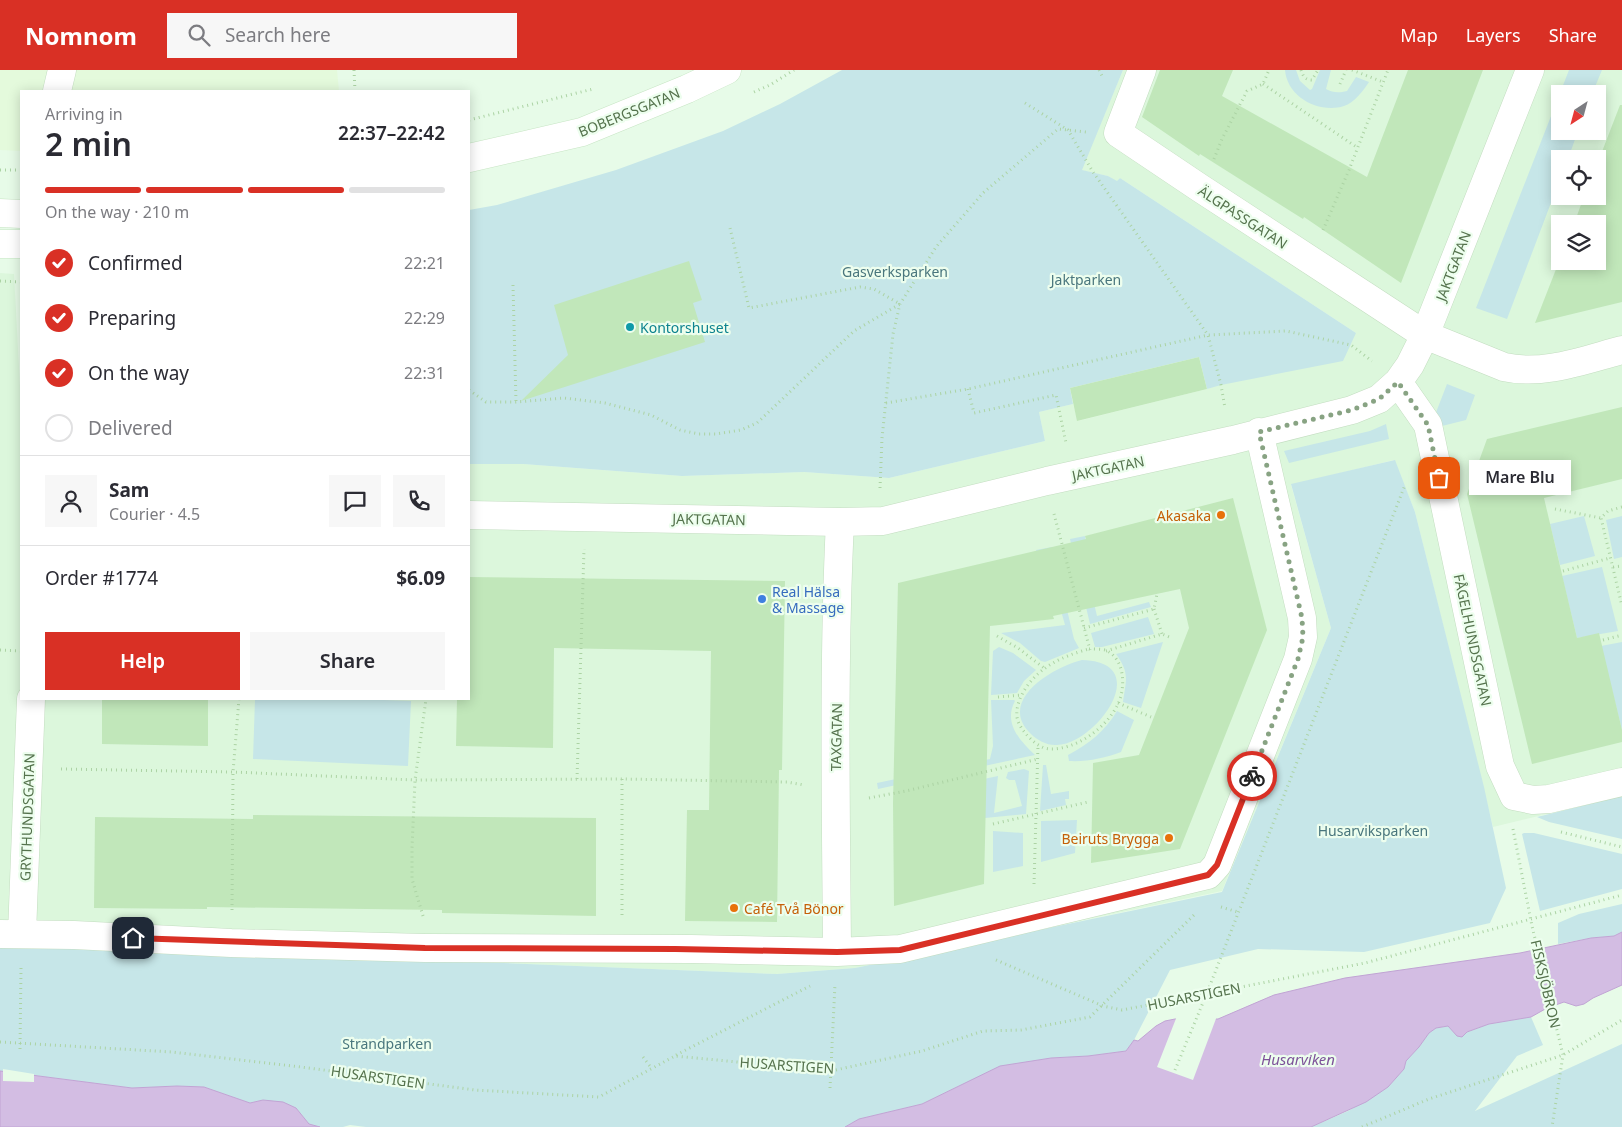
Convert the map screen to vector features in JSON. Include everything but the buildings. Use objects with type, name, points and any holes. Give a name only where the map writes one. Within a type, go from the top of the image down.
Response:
[{"type":"street","points":[[57,90],[62,70]]},
{"type":"street","name":"BOBERGSGATAN","points":[[470,158],[582,132],[687,89],[727,70]]},
{"type":"street","points":[[1118,133],[1142,70]]},
{"type":"street","name":"JAKTGATAN","points":[[470,515],[840,522],[883,521],[1047,481],[1233,440],[1352,410],[1379,399],[1398,382],[1410,365],[1426,335],[1530,70]]},
{"type":"street","name":"ÄLGPASSGATAN","points":[[1118,133],[1426,335],[1504,367],[1515,369],[1543,370],[1622,350]]},
{"type":"street","points":[[0,213],[20,214]]},
{"type":"street","points":[[0,244],[20,244]]},
{"type":"street","name":"FÅGELHUNDSGATAN","points":[[1398,382],[1428,425],[1500,766],[1514,796],[1533,800],[1549,800],[1622,782]]},
{"type":"street","points":[[11,934],[425,948],[690,949],[836,962],[900,950],[1208,875],[1217,865],[1298,659],[1303,637],[1302,618],[1259,432]]},
{"type":"street","name":"TAXGATAN","points":[[836,962],[838,562],[840,522]]},
{"type":"street","name":"GRYTHUNDSGATAN","points":[[11,934],[29,770],[31,700]]},
{"type":"path","points":[[354,70],[355,90]]},
{"type":"path","points":[[1213,162],[1222,139],[1247,91],[1263,84],[1269,70]]},
{"type":"path","points":[[1301,70],[1303,76],[1308,80],[1312,80],[1318,70]]},
{"type":"path","points":[[1340,84],[1346,70]]},
{"type":"path","points":[[1352,70],[1383,82]]},
{"type":"path","points":[[1322,232],[1358,148],[1388,70]]},
{"type":"path","points":[[1263,84],[1358,148]]},
{"type":"path","points":[[470,120],[601,86]]},
{"type":"path","points":[[1026,103],[1068,130],[1093,172],[1208,335],[1222,385],[1233,440]]},
{"type":"path","points":[[883,521],[880,492],[882,438],[893,334],[900,304],[936,247],[983,193],[1058,129],[1118,133]]},
{"type":"path","points":[[0,170],[20,170]]},
{"type":"path","points":[[730,228],[748,308],[860,287],[874,288],[900,304]]},
{"type":"path","points":[[0,281],[20,282]]},
{"type":"path","points":[[513,285],[516,402]]},
{"type":"path","points":[[470,391],[486,402],[516,402],[564,398],[606,404],[651,415],[680,430],[699,434],[716,434],[741,430],[757,423],[854,331],[900,304]]},
{"type":"path","points":[[886,403],[968,389],[1208,335],[1286,331],[1351,345],[1375,362]]},
{"type":"path","points":[[968,389],[974,413],[1056,395],[1067,448]]},
{"type":"path","points":[[1175,1070],[1207,993],[1408,478]]},
{"type":"path","points":[[1047,481],[1090,649]]},
{"type":"path","points":[[1601,518],[1608,511],[1622,507]]},
{"type":"path","points":[[1555,509],[1601,518]]},
{"type":"path","points":[[577,779],[583,558],[588,516]]},
{"type":"path","points":[[1601,518],[1622,606]]},
{"type":"path","points":[[1563,571],[1610,558]]},
{"type":"path","points":[[1613,567],[1622,566]]},
{"type":"path","points":[[1157,594],[1154,609],[1162,634]]},
{"type":"path","points":[[1084,628],[1154,609]]},
{"type":"path","points":[[1106,651],[1117,661],[1123,677],[1118,703],[1109,718],[1086,738],[1060,749],[1047,749],[1038,745],[1020,725],[1017,716],[1022,695],[1044,668],[1063,658],[1090,649],[1106,651],[1162,634],[1172,638]]},
{"type":"path","points":[[1603,640],[1622,635]]},
{"type":"path","points":[[997,636],[1018,648],[1044,668]]},
{"type":"path","points":[[0,650],[20,651]]},
{"type":"path","points":[[998,697],[1022,695]]},
{"type":"path","points":[[232,911],[233,772],[239,700]]},
{"type":"path","points":[[412,879],[415,780],[426,700]]},
{"type":"path","points":[[1118,703],[1151,717]]},
{"type":"path","points":[[1034,887],[1038,745]]},
{"type":"path","points":[[885,795],[1038,759]]},
{"type":"path","points":[[29,770],[104,769],[233,772],[415,780],[622,779],[779,782]]},
{"type":"path","points":[[622,779],[622,918]]},
{"type":"path","points":[[993,824],[1088,802]]},
{"type":"path","points":[[1558,831],[1622,847]]},
{"type":"path","name":"FISKSJÖBRON","points":[[1513,836],[1532,926],[1563,1055]]},
{"type":"path","name":"HUSARSTIGEN","points":[[0,1042],[172,1052],[475,1090],[599,1096],[675,1056],[831,1071],[922,1051],[983,1031],[1021,1030],[1090,1017],[1103,1006],[1122,1010],[1365,963],[1622,895]]},
{"type":"path","points":[[1214,905],[1238,912]]},
{"type":"path","points":[[959,936],[994,960],[1103,1006],[1200,909]]},
{"type":"path","points":[[675,1056],[836,962]]},
{"type":"path","points":[[830,1088],[836,962]]},
{"type":"path","points":[[20,1049],[21,999]]},
{"type":"path","points":[[1362,1127],[1430,1099],[1563,1055],[1622,1020]]},
{"type":"path","points":[[1552,1127],[1563,1055]]},
{"type":"path","points":[[643,1057],[652,1069]]},
{"type":"shaded area","points":[[0,70],[337,70],[339,90],[20,90],[20,151],[0,150]]},
{"type":"shaded area","points":[[1123,70],[1622,70],[1622,796],[1493,827],[1415,512],[1394,460],[1291,485],[1331,628],[1222,891],[855,968],[777,974],[0,943],[0,273],[14,274],[20,386],[20,700],[470,700],[470,464],[523,464],[682,476],[804,472],[889,478],[1045,441],[1039,412],[1073,404],[1078,421],[1207,389],[1356,333],[1120,178],[1117,182],[1108,176],[1081,170]]},
{"type":"green space","name":"Gasverksparken","points":[[842,70],[1123,70],[1082,170],[1108,176],[1117,181],[1120,178],[1356,333],[1343,361],[1207,389],[1199,357],[1070,388],[1073,404],[1039,412],[1045,441],[889,478],[804,472],[682,476],[523,464],[470,464],[470,210],[497,205],[616,170],[723,131],[780,104]]},
{"type":"green space","points":[[1285,70],[1296,70],[1300,81],[1310,90],[1320,70],[1331,70],[1326,89],[1334,92],[1347,91],[1356,77],[1369,82],[1358,96],[1348,104],[1334,108],[1325,108],[1306,101],[1298,95],[1287,80]]},
{"type":"green space","points":[[1569,70],[1602,70],[1596,85],[1563,85]]},
{"type":"green space","points":[[1551,116],[1551,140],[1575,140],[1571,150],[1551,150],[1551,203],[1507,319],[1476,308]]},
{"type":"green space","points":[[1447,384],[1475,395],[1466,420],[1438,427],[1435,415]]},
{"type":"green space","points":[[1386,424],[1389,439],[1289,463],[1284,451],[1370,431]]},
{"type":"green space","name":"Strandparken","points":[[1395,460],[1415,512],[1484,787],[1506,888],[1490,923],[1364,952],[1258,949],[1170,970],[1134,1040],[1126,1051],[1051,1058],[961,1085],[922,1104],[859,1119],[845,1127],[366,1127],[350,1125],[343,1127],[320,1127],[309,1124],[296,1108],[263,1100],[250,1103],[204,1087],[132,1088],[0,1071],[0,943],[777,974],[855,968],[1222,892],[1331,628],[1291,484]]},
{"type":"green space","points":[[1584,516],[1595,556],[1560,565],[1550,524]]},
{"type":"green space","points":[[1622,516],[1622,557],[1614,559],[1606,520]]},
{"type":"green space","points":[[1085,536],[1086,541],[1080,544],[1097,616],[1149,602],[1151,607],[1090,624],[1070,539]]},
{"type":"green space","points":[[1052,547],[1074,639],[1079,648],[1045,662],[1041,661],[1020,643],[1001,633],[1065,625],[1046,557],[1039,558],[1036,550]]},
{"type":"green space","points":[[1602,567],[1618,631],[1577,638],[1562,576]]},
{"type":"green space","points":[[1148,617],[1154,634],[1102,647],[1095,647],[1091,633]]},
{"type":"green space","points":[[1163,642],[1141,708],[1123,702],[1126,677],[1123,666],[1116,654]]},
{"type":"green space","points":[[1622,642],[1622,730],[1601,646]]},
{"type":"green space","points":[[999,647],[1013,653],[1036,670],[1024,681],[1017,693],[991,695],[993,651]]},
{"type":"green space","points":[[1082,660],[1104,664],[1115,674],[1117,688],[1111,704],[1100,720],[1086,733],[1070,742],[1055,745],[1042,742],[1031,734],[1022,722],[1020,710],[1024,698],[1032,687],[1044,678],[1057,670]]},
{"type":"green space","points":[[255,700],[411,701],[408,766],[253,759]]},
{"type":"green space","points":[[991,700],[1015,701],[1012,709],[1012,724],[1019,738],[1035,755],[878,789],[877,783],[990,759],[993,746]]},
{"type":"green space","points":[[1117,711],[1134,720],[1121,752],[1096,759],[1069,761],[1068,755],[1096,736]]},
{"type":"green space","points":[[1043,765],[1046,765],[1051,794],[1069,791],[1069,799],[1065,799],[1066,805],[1040,811]]},
{"type":"green space","points":[[1024,769],[1029,771],[1026,814],[985,818],[979,780],[998,776],[994,813],[1022,806],[1015,780],[1006,778],[1008,772]]},
{"type":"green space","points":[[1622,796],[1622,839],[1549,822],[1537,817]]},
{"type":"green space","points":[[1077,820],[1075,853],[1041,862],[1041,821]]},
{"type":"green space","points":[[993,831],[1023,833],[1023,866],[993,872]]},
{"type":"green space","points":[[1534,833],[1622,854],[1622,889],[1540,911],[1522,834]]},
{"type":"green space","points":[[1622,904],[1622,932],[1614,936],[1558,944],[1558,923],[1579,914]]},
{"type":"green space","points":[[1531,1017],[1543,1045],[1517,1056],[1475,1111],[1622,1044],[1622,1127],[1311,1127],[1348,1111],[1388,1087],[1404,1069],[1406,1061],[1429,1033],[1436,1028],[1448,1026],[1457,1036],[1489,1024]]},
{"type":"water","name":"Husarviken","points":[[1622,932],[1622,985],[1584,1004],[1576,1006],[1564,1002],[1547,1008],[1531,1017],[1489,1024],[1467,1032],[1462,1037],[1457,1036],[1448,1026],[1436,1028],[1429,1033],[1406,1061],[1404,1069],[1388,1087],[1366,1102],[1311,1127],[845,1127],[859,1119],[922,1104],[1000,1066],[1051,1058],[1126,1051],[1134,1040],[1138,1041],[1165,1021],[1175,1019],[1218,1019],[1274,995],[1345,978],[1520,953],[1591,938],[1614,936]]},
{"type":"water","points":[[0,1071],[132,1088],[204,1087],[250,1103],[263,1100],[283,1102],[296,1108],[309,1124],[320,1127],[0,1127]]},
{"type":"pier","points":[[1177,1016],[1217,1016],[1193,1080],[1157,1067]]},
{"type":"pier","points":[[3,1069],[34,1074],[34,1082],[3,1081]]},
{"type":"way so far","points":[[1252,776],[1298,659],[1303,637],[1302,618],[1259,432],[1352,410],[1379,399],[1398,382],[1428,425],[1439,478]]},
{"type":"place","name":"Kontorshuset","points":[[630,327]]},
{"type":"place","name":"Mare Blu","points":[[1439,478]]},
{"type":"place","name":"Akasaka","points":[[1221,515]]},
{"type":"place","name":"Real Hälsa & Massage","points":[[762,599]]},
{"type":"place","name":"Beiruts Brygga","points":[[1169,838]]},
{"type":"place","name":"Café Två Bönor","points":[[734,908]]},
{"type":"route","points":[[133,938],[231,943],[425,948],[837,952],[900,950],[1208,875],[1217,865],[1252,776]]},
{"type":"park label","name":"Jaktparken","points":[[1086,279]]},
{"type":"park label","name":"Husarviksparken","points":[[1373,830]]}]
